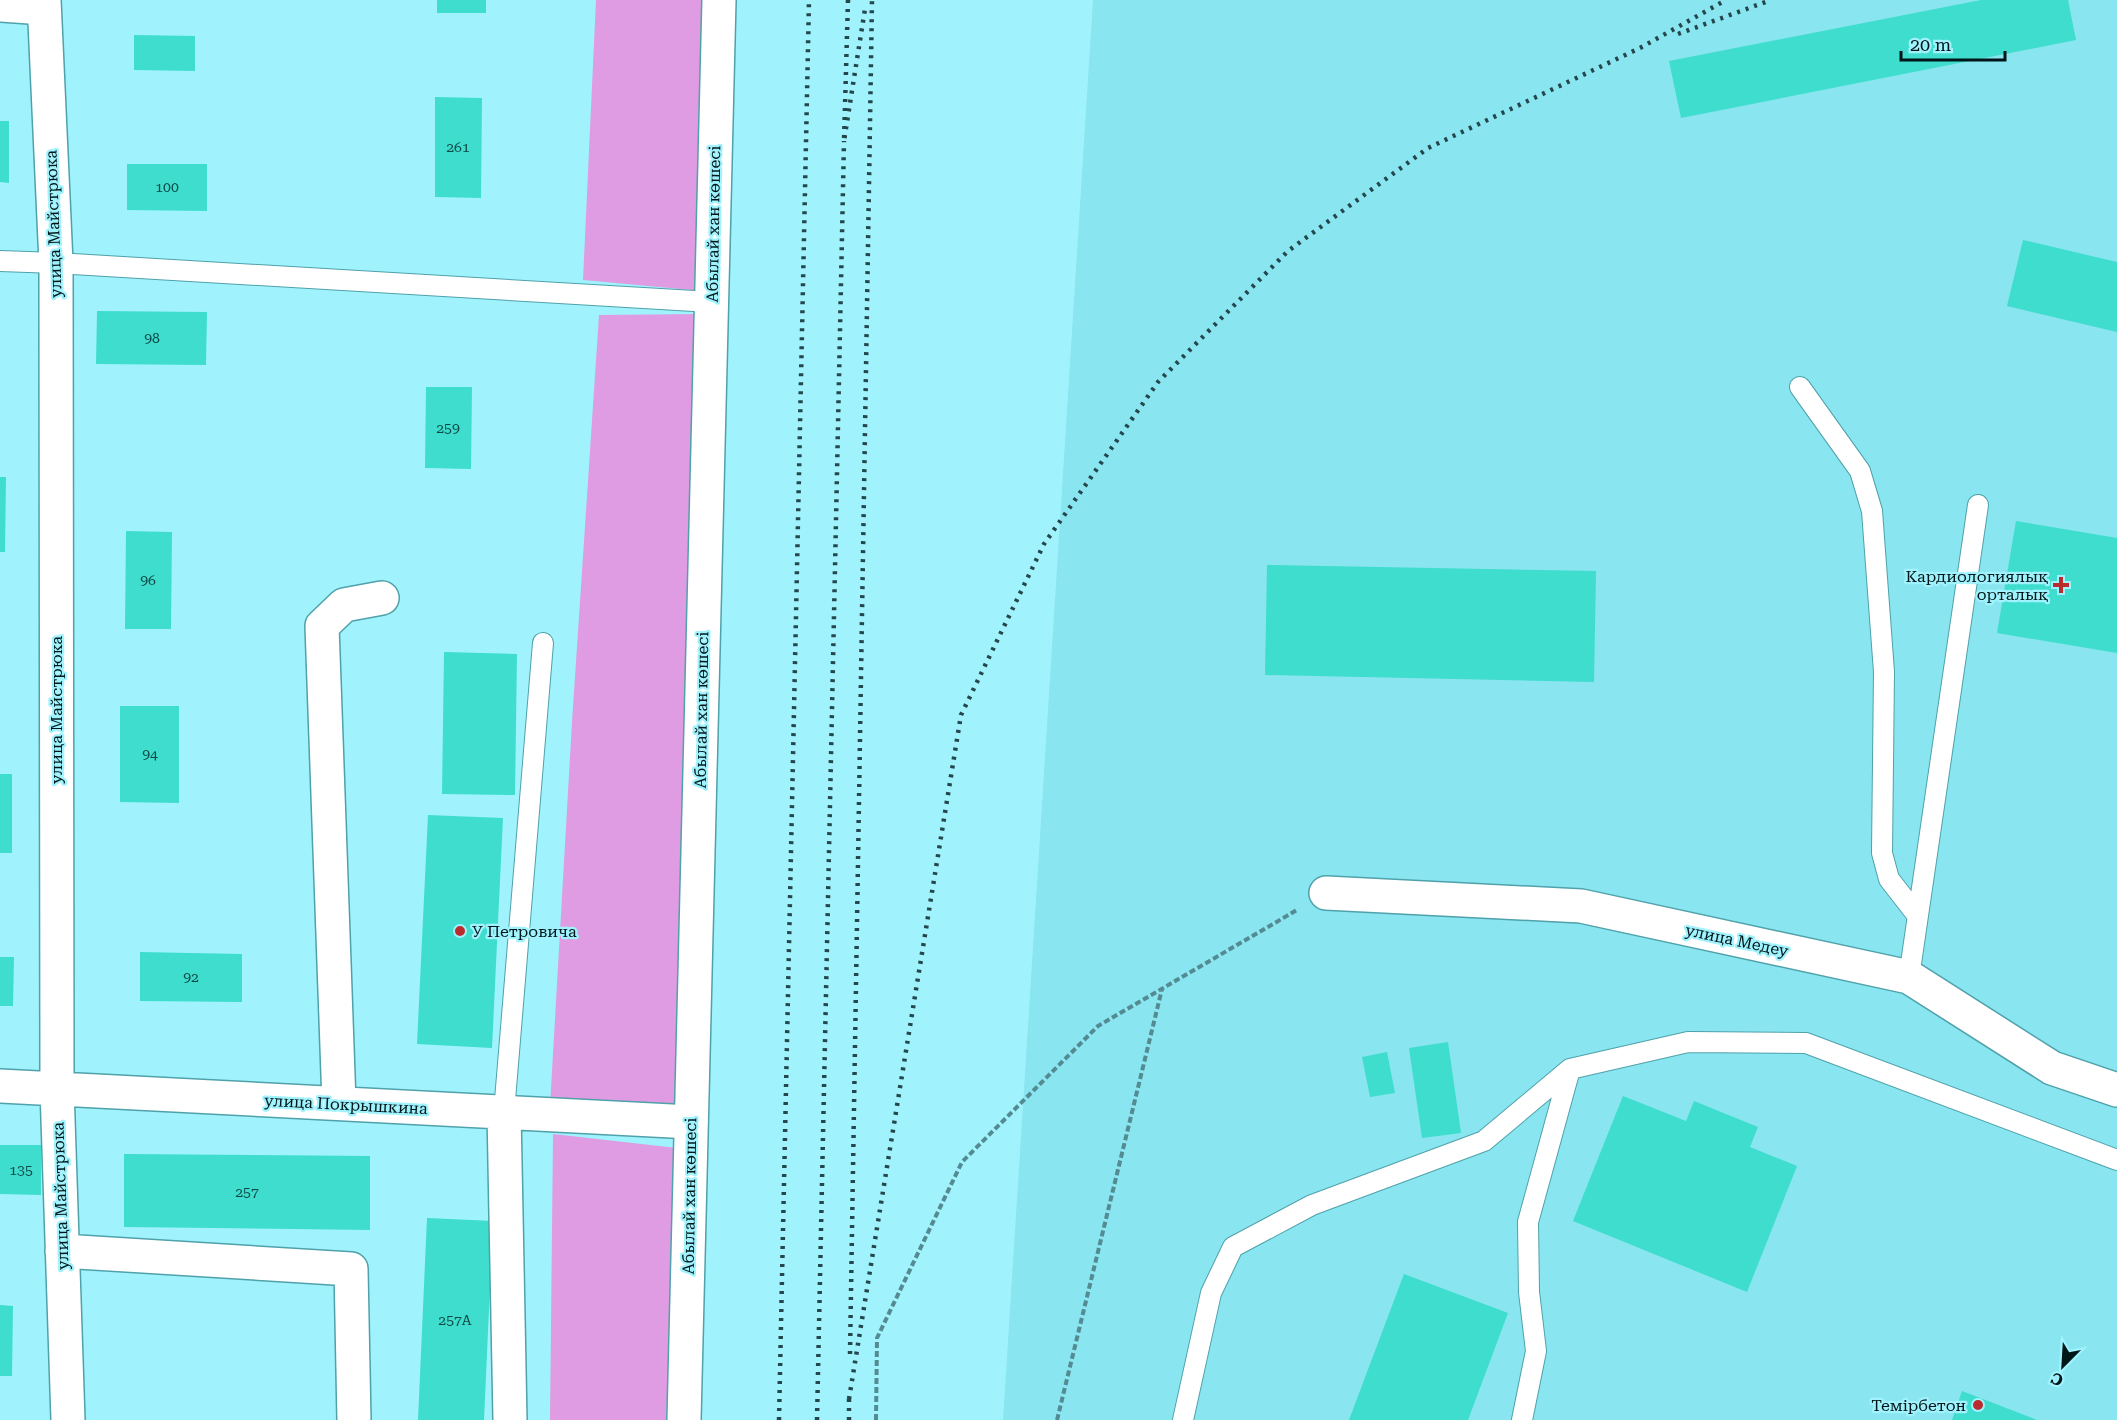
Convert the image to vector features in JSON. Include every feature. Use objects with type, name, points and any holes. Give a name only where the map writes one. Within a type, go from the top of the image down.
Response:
[{"type":"street","name":"Абылай хан көшесі","points":[[684,1420],[719,0]]},
{"type":"street","points":[[0,5],[44,4]]},
{"type":"street","name":"улица Майстрюка","points":[[44,4],[56,263],[57,1089],[68,1420]]},
{"type":"street","points":[[339,1103],[322,626],[345,605],[382,598]]},
{"type":"street","name":"улица Медеу","points":[[1326,893],[1581,906],[1909,977],[2052,1068],[2117,1090]]},
{"type":"street","name":"улица Покрышкина","points":[[0,1086],[691,1122]]},
{"type":"street","points":[[504,1112],[510,1420]]},
{"type":"street","points":[[62,1251],[351,1269],[354,1420]]},
{"type":"lane","points":[[0,261],[711,302]]},
{"type":"lane","points":[[1800,387],[1860,471],[1872,511],[1884,672],[1882,853],[1889,879],[1917,915]]},
{"type":"lane","points":[[1909,977],[1978,505]]},
{"type":"lane","points":[[504,1112],[543,643]]},
{"type":"lane","points":[[1183,1420],[1211,1293],[1233,1247],[1312,1204],[1484,1141],[1570,1069],[1688,1042],[1806,1043],[2117,1160]]},
{"type":"lane","points":[[1522,1420],[1536,1351],[1529,1292],[1528,1222],[1570,1069]]},
{"type":"path","points":[[876,1420],[877,1338],[962,1162],[1098,1026],[1326,893]]},
{"type":"path","points":[[1057,1420],[1163,989]]},
{"type":"shaded area","points":[[596,0],[708,0],[702,291],[583,280]]},
{"type":"shaded area","points":[[1093,0],[2117,0],[2117,1420],[1003,1420]]},
{"type":"shaded area","points":[[703,314],[684,1108],[550,1106],[599,315]]},
{"type":"shaded area","points":[[553,1134],[677,1148],[666,1420],[550,1420]]},
{"type":"building","points":[[437,0],[486,0],[486,13],[437,13]]},
{"type":"building","points":[[1981,0],[2068,0],[2076,40],[1681,118],[1669,61]]},
{"type":"building","points":[[134,35],[195,36],[195,71],[134,70]]},
{"type":"building","points":[[435,97],[482,98],[481,198],[435,197]]},
{"type":"building","points":[[0,121],[9,121],[9,183],[0,182]]},
{"type":"building","points":[[127,164],[207,164],[207,211],[127,210]]},
{"type":"building","points":[[2023,240],[2117,262],[2117,332],[2007,306]]},
{"type":"building","points":[[97,311],[207,312],[206,365],[96,364]]},
{"type":"building","points":[[426,387],[472,387],[471,469],[425,468]]},
{"type":"building","points":[[0,477],[6,477],[5,552],[0,552]]},
{"type":"building","name":"Кардиологиялық орталық","points":[[2016,521],[2117,538],[2117,653],[1997,633]]},
{"type":"building","points":[[126,531],[172,532],[171,629],[125,629]]},
{"type":"building","points":[[1267,565],[1596,571],[1594,682],[1265,675]]},
{"type":"building","points":[[444,652],[517,654],[515,795],[442,794]]},
{"type":"building","points":[[120,706],[179,706],[179,803],[120,802]]},
{"type":"building","points":[[0,774],[12,774],[12,853],[0,853]]},
{"type":"building","name":"У Петровича","points":[[428,815],[503,818],[492,1048],[417,1044]]},
{"type":"building","points":[[140,952],[242,954],[242,1002],[140,1001]]},
{"type":"building","points":[[0,957],[14,957],[13,1006],[0,1006]]},
{"type":"building","points":[[1448,1042],[1461,1133],[1422,1138],[1409,1048]]},
{"type":"building","points":[[1387,1052],[1395,1093],[1370,1097],[1362,1057]]},
{"type":"building","points":[[1623,1096],[1686,1121],[1694,1101],[1758,1127],[1750,1147],[1797,1166],[1747,1292],[1573,1221]]},
{"type":"building","points":[[0,1145],[41,1145],[41,1195],[0,1194]]},
{"type":"building","points":[[124,1154],[370,1156],[370,1230],[124,1227]]},
{"type":"building","points":[[427,1218],[493,1221],[484,1420],[418,1420]]},
{"type":"building","points":[[1404,1274],[1508,1313],[1468,1420],[1349,1420]]},
{"type":"building","points":[[0,1305],[13,1306],[12,1376],[0,1376]]},
{"type":"building","name":"Темірбетон","points":[[1962,1391],[2037,1420],[1952,1420]]},
{"type":"railway","points":[[779,1420],[809,0]]},
{"type":"railway","points":[[848,0],[844,141],[865,9]]},
{"type":"railway","points":[[850,1354],[872,0]]},
{"type":"railway","points":[[849,1399],[961,715],[1044,544],[1158,382],[1288,251],[1428,148],[1640,48],[1726,0]]},
{"type":"railway","points":[[1678,34],[1771,0]]},
{"type":"railway","points":[[817,1420],[844,141]]},
{"type":"railway","points":[[849,1393],[849,1420]]},
{"type":"place","name":"Кардиологиялық орталық","points":[[2061,585]]},
{"type":"place","name":"У Петровича","points":[[460,931]]},
{"type":"place","name":"Темірбетон","points":[[1978,1405]]}]
